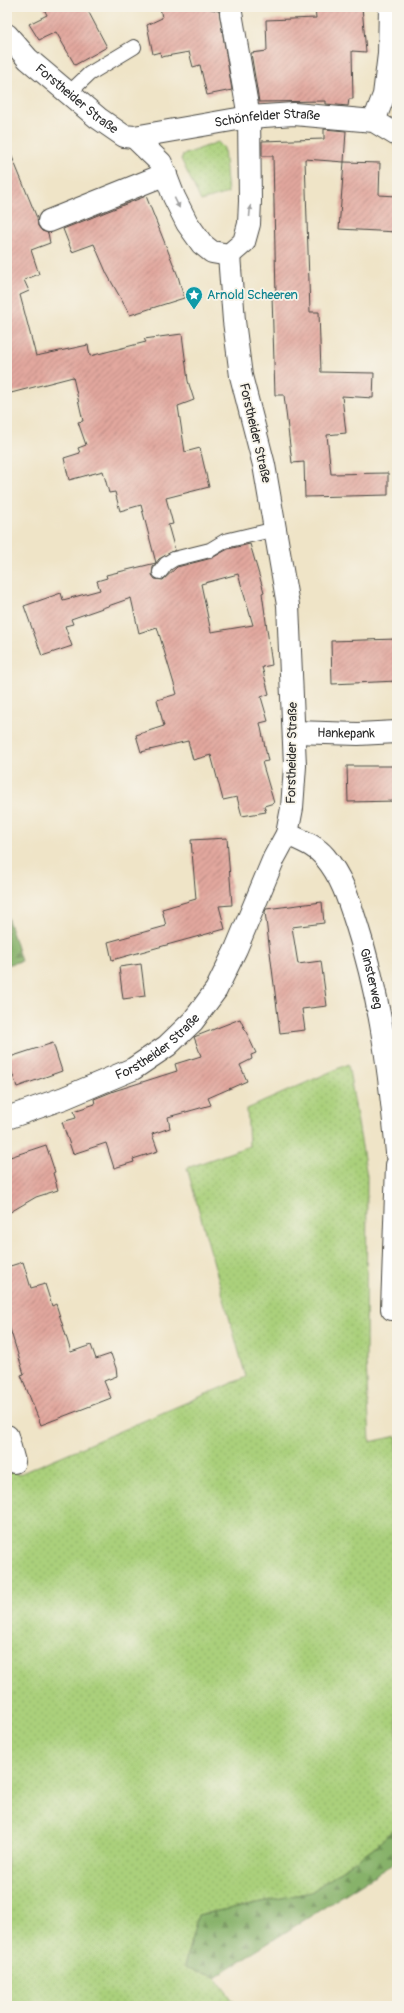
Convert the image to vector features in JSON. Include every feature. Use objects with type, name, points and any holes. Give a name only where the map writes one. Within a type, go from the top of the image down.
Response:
[{"type":"street","points":[[374,121],[384,95],[389,54],[390,7]]},
{"type":"street","points":[[229,255],[244,242],[248,224],[250,201],[248,118],[231,13]]},
{"type":"street","name":"Forstheider Straße","points":[[7,34],[28,59],[98,118],[124,136],[134,137],[161,163],[174,197],[187,224],[202,244],[212,252],[229,255],[234,321],[241,376],[264,465],[288,605],[294,732],[292,808],[286,834],[216,990],[193,1021],[167,1046],[133,1069],[64,1098],[7,1118]]},
{"type":"street","name":"Schönfelder Straße","points":[[134,137],[248,118],[294,114],[374,121],[397,134]]},
{"type":"street","points":[[49,221],[166,174]]},
{"type":"street","name":"Hankepank","points":[[294,732],[358,734],[397,732]]},
{"type":"street","name":"Ginsterweg","points":[[286,834],[307,842],[325,857],[344,886],[374,984],[392,1095],[397,1153]]},
{"type":"street","points":[[392,1309],[397,1165]]},
{"type":"street","points":[[7,1436],[14,1462]]},
{"type":"lane","points":[[69,93],[90,74],[134,47]]},
{"type":"lane","points":[[160,572],[166,564],[174,559],[210,550],[225,541],[276,529]]},
{"type":"green space","points":[[218,142],[224,148],[228,193],[201,201],[181,159],[183,155]]},
{"type":"green space","points":[[7,916],[21,961],[7,965]]},
{"type":"green space","points":[[348,1064],[367,1176],[366,1361],[370,1442],[397,1436],[397,1826],[377,1845],[311,1892],[198,1915],[184,1966],[215,1977],[237,2006],[7,2006],[7,1447],[17,1475],[246,1377],[187,1168],[249,1146],[247,1109]]},
{"type":"green space","points":[[397,1826],[397,1861],[215,1977],[184,1967],[198,1915],[311,1892],[377,1845]]},
{"type":"building","points":[[43,7],[86,7],[107,47],[75,65],[56,32],[39,40],[29,24],[47,15]]},
{"type":"building","points":[[160,7],[207,8],[219,11],[232,90],[207,95],[200,65],[193,67],[189,52],[161,57],[160,52],[153,54],[147,25],[162,18]]},
{"type":"building","points":[[315,7],[362,7],[366,52],[352,51],[353,99],[349,99],[348,106],[326,104],[326,101],[259,102],[251,53],[267,51],[266,20],[316,18]]},
{"type":"building","points":[[324,129],[346,131],[344,162],[305,159],[310,312],[319,312],[321,372],[374,373],[373,398],[342,396],[346,433],[327,435],[331,474],[388,473],[388,495],[305,497],[304,462],[292,463],[284,395],[275,395],[272,296],[276,296],[273,156],[262,156],[262,141],[324,139]]},
{"type":"building","points":[[8,147],[37,218],[38,226],[42,231],[48,233],[50,243],[31,250],[39,274],[24,280],[29,291],[20,295],[36,356],[88,345],[90,356],[146,342],[144,339],[182,334],[188,381],[194,400],[178,406],[185,452],[200,448],[209,487],[166,498],[173,524],[168,525],[175,550],[159,559],[156,563],[141,505],[120,511],[115,492],[109,493],[103,471],[69,480],[64,458],[80,453],[78,448],[86,445],[78,422],[83,421],[73,377],[7,394]]},
{"type":"building","points":[[344,162],[380,163],[379,195],[397,196],[397,232],[339,229]]},
{"type":"building","points":[[146,196],[178,276],[184,298],[130,315],[107,274],[94,244],[72,252],[63,229]]},
{"type":"building","points":[[250,544],[264,592],[262,593],[272,665],[262,667],[269,694],[261,697],[268,721],[260,723],[268,761],[262,762],[274,803],[264,806],[266,812],[242,816],[237,797],[223,800],[211,755],[193,760],[188,741],[141,752],[136,735],[164,726],[157,700],[177,694],[157,627],[139,633],[131,598],[71,619],[73,624],[65,626],[72,646],[42,656],[24,606],[61,593],[63,600],[100,590],[97,581],[107,578],[106,575],[156,563],[153,567],[152,575],[155,579],[163,580],[177,567],[212,558],[228,549]],"holes":[[[238,574],[253,625],[211,632],[201,584]]]},
{"type":"building","points":[[397,639],[397,681],[332,684],[331,641]]},
{"type":"building","points":[[347,766],[397,766],[397,801],[348,802]]},
{"type":"building","points":[[227,838],[232,905],[219,906],[225,929],[112,960],[108,942],[166,926],[162,909],[196,899],[191,840]]},
{"type":"building","points":[[322,902],[324,923],[292,927],[298,964],[321,961],[327,1006],[302,1009],[305,1030],[280,1033],[265,912],[266,909]]},
{"type":"building","points":[[141,964],[145,996],[123,999],[119,967]]},
{"type":"building","points":[[240,1019],[256,1053],[251,1055],[252,1059],[240,1065],[247,1081],[208,1098],[211,1105],[168,1117],[170,1128],[152,1134],[158,1151],[133,1159],[134,1162],[114,1168],[106,1143],[73,1154],[62,1122],[76,1118],[74,1111],[95,1104],[94,1099],[114,1091],[177,1071],[175,1064],[201,1056],[194,1037]]},
{"type":"building","points":[[53,1043],[62,1071],[17,1087],[7,1058]]},
{"type":"building","points":[[46,1145],[55,1172],[53,1173],[58,1190],[36,1197],[7,1214],[7,1158]]},
{"type":"building","points":[[23,1262],[31,1288],[45,1284],[52,1306],[56,1304],[71,1352],[91,1345],[96,1359],[111,1354],[117,1376],[104,1381],[111,1398],[41,1425],[21,1375],[24,1374],[7,1319],[7,1267]]},
{"type":"place","name":"Arnold Scheeren","points":[[194,310]]}]
